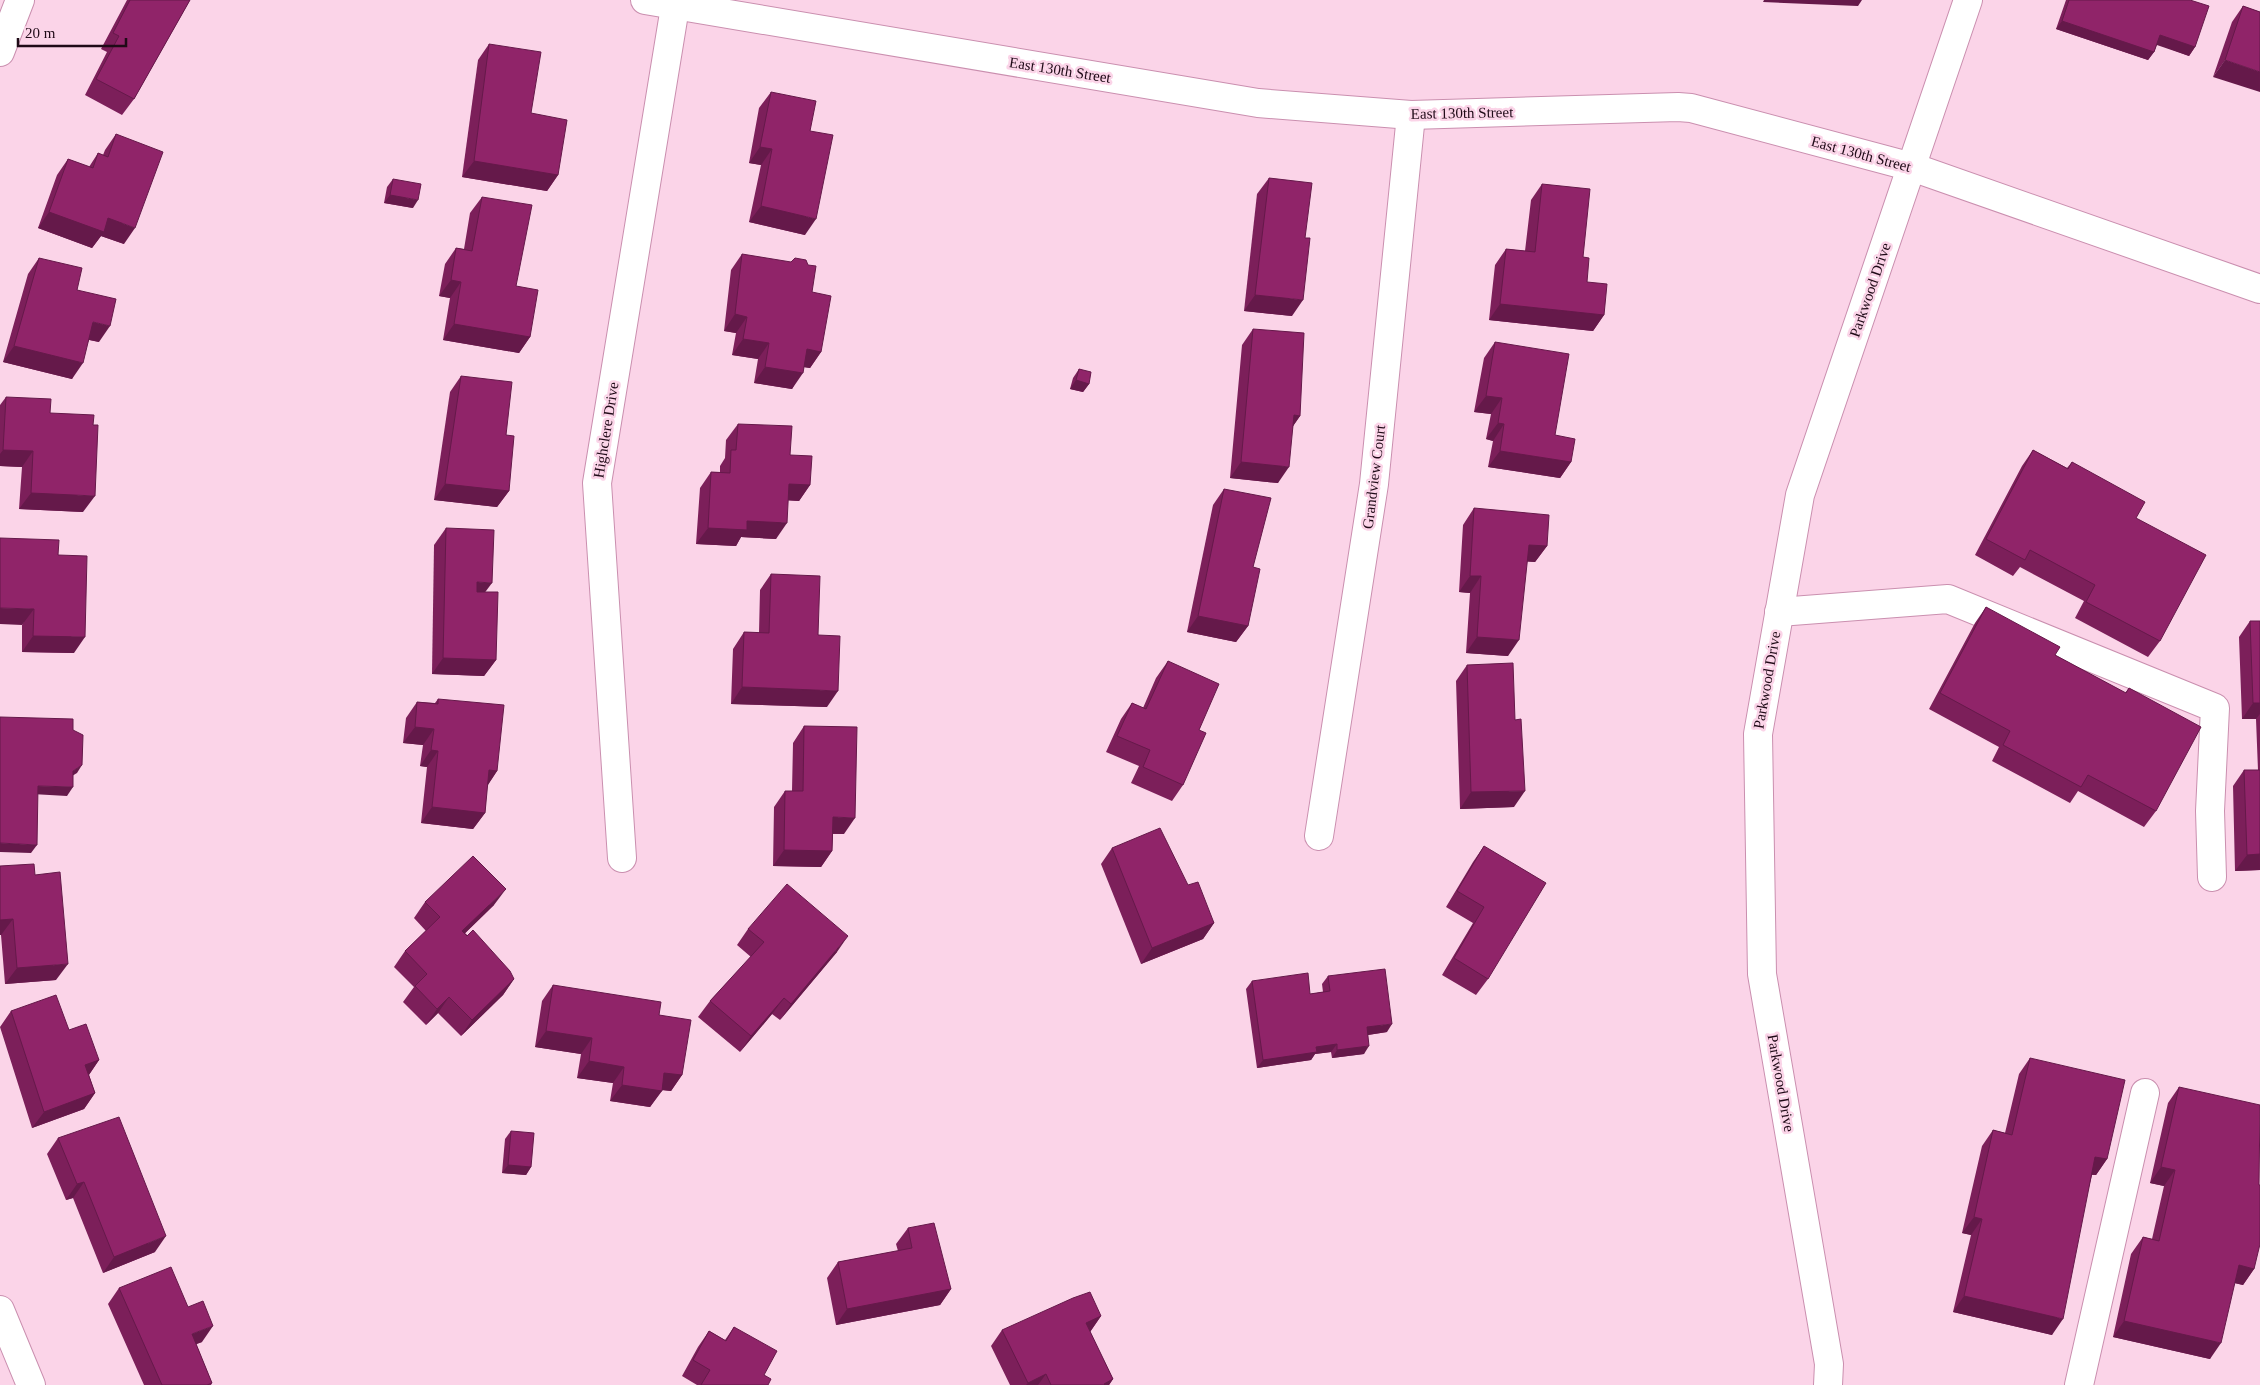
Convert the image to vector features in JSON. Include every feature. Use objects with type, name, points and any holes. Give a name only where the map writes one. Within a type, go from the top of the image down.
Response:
[{"type":"street","points":[[0,52],[20,0]]},
{"type":"street","name":"East 130th Street","points":[[645,0],[675,7],[1258,103],[1410,115],[1678,107],[1912,167],[2260,289]]},
{"type":"street","name":"Parkwood Drive","points":[[1828,1385],[1829,1364],[1762,974],[1758,734],[1800,495],[1968,0]]},
{"type":"street","name":"Highclere Drive","points":[[622,858],[597,483],[675,7]]},
{"type":"street","name":"Grandview Court","points":[[1319,836],[1374,484],[1410,115]]},
{"type":"street","points":[[1780,612],[1948,599],[2215,708],[2210,812],[2212,877]]},
{"type":"street","points":[[2079,1385],[2145,1093]]},
{"type":"street","points":[[0,1310],[31,1385]]},
{"type":"building","points":[[130,0],[190,0],[134,99],[96,79],[119,36],[113,33]]},
{"type":"building","points":[[2069,0],[2190,0],[2209,6],[2195,47],[2160,35],[2154,52],[2062,21]]},
{"type":"building","points":[[2243,6],[2260,12],[2260,72],[2225,60]]},
{"type":"building","points":[[489,44],[541,52],[531,113],[567,120],[558,175],[474,161]]},
{"type":"building","points":[[771,92],[816,101],[810,131],[833,135],[816,219],[761,206],[772,149],[760,147]]},
{"type":"building","points":[[116,134],[163,152],[135,228],[108,218],[104,232],[49,212],[68,159],[93,168],[98,153],[108,157]]},
{"type":"building","points":[[1269,178],[1312,183],[1305,238],[1310,238],[1303,300],[1255,295]]},
{"type":"building","points":[[393,179],[421,184],[418,200],[390,195]]},
{"type":"building","points":[[1542,184],[1590,189],[1583,257],[1589,258],[1587,282],[1607,284],[1604,315],[1500,304],[1506,249],[1535,252]]},
{"type":"building","points":[[482,197],[532,205],[516,286],[538,290],[530,337],[454,324],[461,282],[451,280],[456,248],[472,251]]},
{"type":"building","points":[[742,254],[791,262],[795,258],[806,260],[808,265],[816,266],[812,292],[831,296],[821,352],[807,349],[803,373],[765,367],[769,343],[743,339],[747,317],[735,314]]},
{"type":"building","points":[[39,258],[82,268],[77,290],[116,299],[110,326],[93,322],[83,363],[14,346]]},
{"type":"building","points":[[1253,329],[1304,333],[1300,416],[1294,415],[1289,467],[1241,462]]},
{"type":"building","points":[[1495,342],[1569,354],[1555,435],[1575,439],[1571,462],[1500,451],[1504,424],[1498,423],[1502,398],[1486,396]]},
{"type":"building","points":[[1079,369],[1091,372],[1089,384],[1076,380]]},
{"type":"building","points":[[461,376],[512,382],[506,435],[514,436],[509,491],[445,484]]},
{"type":"building","points":[[6,397],[51,399],[50,413],[94,415],[93,425],[98,425],[95,496],[31,493],[33,451],[3,450]]},
{"type":"building","points":[[738,424],[792,426],[790,455],[812,456],[810,485],[789,484],[787,523],[747,521],[747,530],[708,528],[711,472],[730,473],[731,450],[736,450]]},
{"type":"building","points":[[2033,450],[2068,469],[2072,462],[2145,502],[2136,518],[2206,555],[2160,641],[2086,602],[2095,585],[2030,550],[2025,560],[1986,539]]},
{"type":"building","points":[[1224,489],[1271,498],[1253,567],[1260,569],[1248,626],[1198,616]]},
{"type":"building","points":[[1474,508],[1549,515],[1547,546],[1529,545],[1519,640],[1477,637],[1481,576],[1470,576]]},
{"type":"building","points":[[446,528],[494,530],[492,583],[477,582],[477,592],[498,592],[496,660],[443,658]]},
{"type":"building","points":[[0,538],[59,540],[58,555],[87,556],[85,637],[33,636],[34,609],[0,608]]},
{"type":"building","points":[[771,574],[820,576],[818,635],[840,636],[838,691],[742,687],[744,632],[769,633]]},
{"type":"building","points":[[1986,607],[2060,647],[2055,655],[2126,693],[2129,688],[2201,727],[2156,811],[2088,775],[2081,787],[2003,745],[2010,731],[1940,693]]},
{"type":"building","points":[[2250,621],[2260,621],[2260,703],[2253,703]]},
{"type":"building","points":[[1168,661],[1219,684],[1199,730],[1206,733],[1183,785],[1143,767],[1150,750],[1117,736],[1132,703],[1146,709]]},
{"type":"building","points":[[1513,663],[1515,720],[1521,719],[1525,791],[1471,792],[1467,665]]},
{"type":"building","points":[[438,699],[504,705],[497,771],[489,770],[485,813],[432,807],[438,751],[431,750],[434,729],[415,727],[417,702],[438,704]]},
{"type":"building","points":[[0,717],[73,719],[73,730],[83,735],[82,765],[73,771],[73,787],[38,786],[37,845],[0,843]]},
{"type":"building","points":[[804,726],[857,727],[855,818],[833,817],[832,851],[784,850],[785,791],[803,791]]},
{"type":"building","points":[[2244,770],[2260,770],[2260,854],[2247,855]]},
{"type":"building","points":[[1160,828],[1188,885],[1198,882],[1214,923],[1152,948],[1112,848]]},
{"type":"building","points":[[1484,846],[1546,883],[1488,979],[1454,958],[1484,907],[1457,891]]},
{"type":"building","points":[[473,856],[506,889],[462,931],[467,936],[473,930],[510,971],[514,979],[472,1020],[449,997],[437,1009],[415,986],[427,974],[405,951],[440,917],[425,902]]},
{"type":"building","points":[[34,864],[35,875],[60,872],[68,964],[17,968],[13,919],[0,920],[0,866]]},
{"type":"building","points":[[787,884],[848,936],[791,1004],[784,998],[751,1036],[710,1001],[764,942],[748,929]]},
{"type":"building","points":[[1385,969],[1392,1024],[1367,1027],[1369,1046],[1337,1050],[1337,1044],[1316,1047],[1317,1052],[1263,1060],[1252,981],[1308,973],[1310,994],[1330,991],[1328,976]]},
{"type":"building","points":[[553,985],[661,1002],[659,1015],[691,1020],[682,1075],[664,1073],[662,1091],[622,1085],[624,1067],[589,1061],[592,1038],[546,1031]]},
{"type":"building","points":[[56,995],[69,1030],[86,1024],[99,1060],[85,1065],[95,1093],[44,1112],[11,1011]]},
{"type":"building","points":[[2030,1058],[2125,1080],[2107,1159],[2095,1157],[2063,1319],[1964,1296],[1982,1219],[1974,1217],[1993,1130],[2012,1135]]},
{"type":"building","points":[[2179,1087],[2260,1105],[2260,1244],[2254,1269],[2239,1265],[2221,1343],[2124,1321],[2143,1237],[2159,1241],[2175,1170],[2161,1167]]},
{"type":"building","points":[[119,1117],[166,1236],[114,1257],[84,1182],[77,1184],[58,1138]]},
{"type":"building","points":[[511,1131],[534,1133],[531,1167],[508,1165]]},
{"type":"building","points":[[934,1223],[951,1289],[847,1309],[838,1262],[912,1248],[908,1228]]},
{"type":"building","points":[[171,1267],[188,1307],[203,1301],[213,1326],[192,1334],[212,1383],[207,1385],[162,1385],[119,1288]]},
{"type":"building","points":[[1090,1292],[1101,1316],[1086,1323],[1113,1379],[1105,1385],[1051,1385],[1046,1374],[1028,1383],[1002,1330]]},
{"type":"building","points":[[734,1327],[777,1351],[764,1375],[771,1379],[768,1385],[701,1385],[710,1370],[693,1360],[709,1331],[726,1341]]}]
